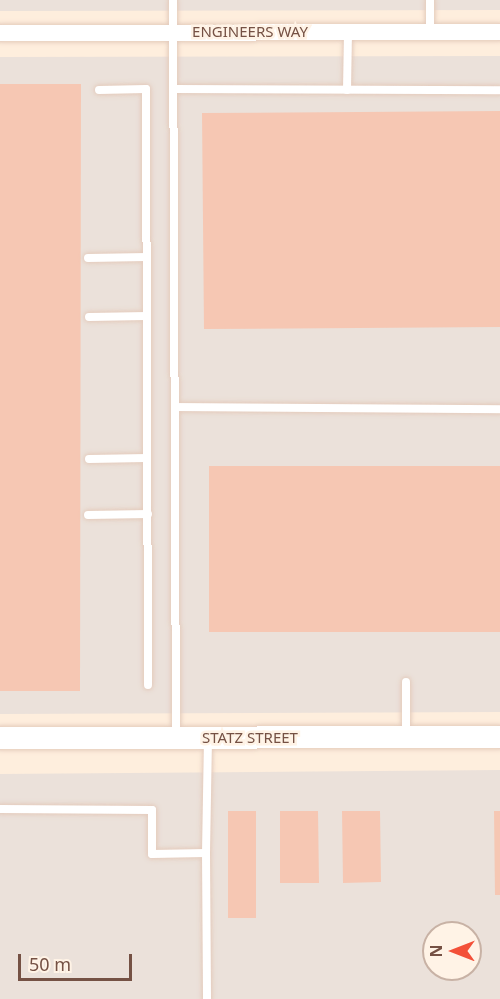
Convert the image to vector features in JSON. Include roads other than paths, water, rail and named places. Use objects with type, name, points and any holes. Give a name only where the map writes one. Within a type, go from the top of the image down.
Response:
[{"type":"street","name":"ENGINEERS WAY","points":[[0,33],[500,32]]},
{"type":"street","name":"STATZ STREET","points":[[0,738],[500,737]]},
{"type":"lane","points":[[173,0],[176,738]]},
{"type":"lane","points":[[430,0],[430,32]]},
{"type":"lane","points":[[347,90],[348,32]]},
{"type":"lane","points":[[99,90],[146,89],[148,685]]},
{"type":"lane","points":[[174,89],[500,90]]},
{"type":"lane","points":[[88,258],[147,257]]},
{"type":"lane","points":[[89,317],[147,316]]},
{"type":"lane","points":[[175,407],[500,410]]},
{"type":"lane","points":[[89,459],[147,458]]},
{"type":"lane","points":[[88,514],[148,514]]},
{"type":"lane","points":[[405,682],[406,737]]},
{"type":"lane","points":[[207,999],[208,738]]},
{"type":"lane","points":[[0,809],[152,810],[152,854],[206,853]]}]
